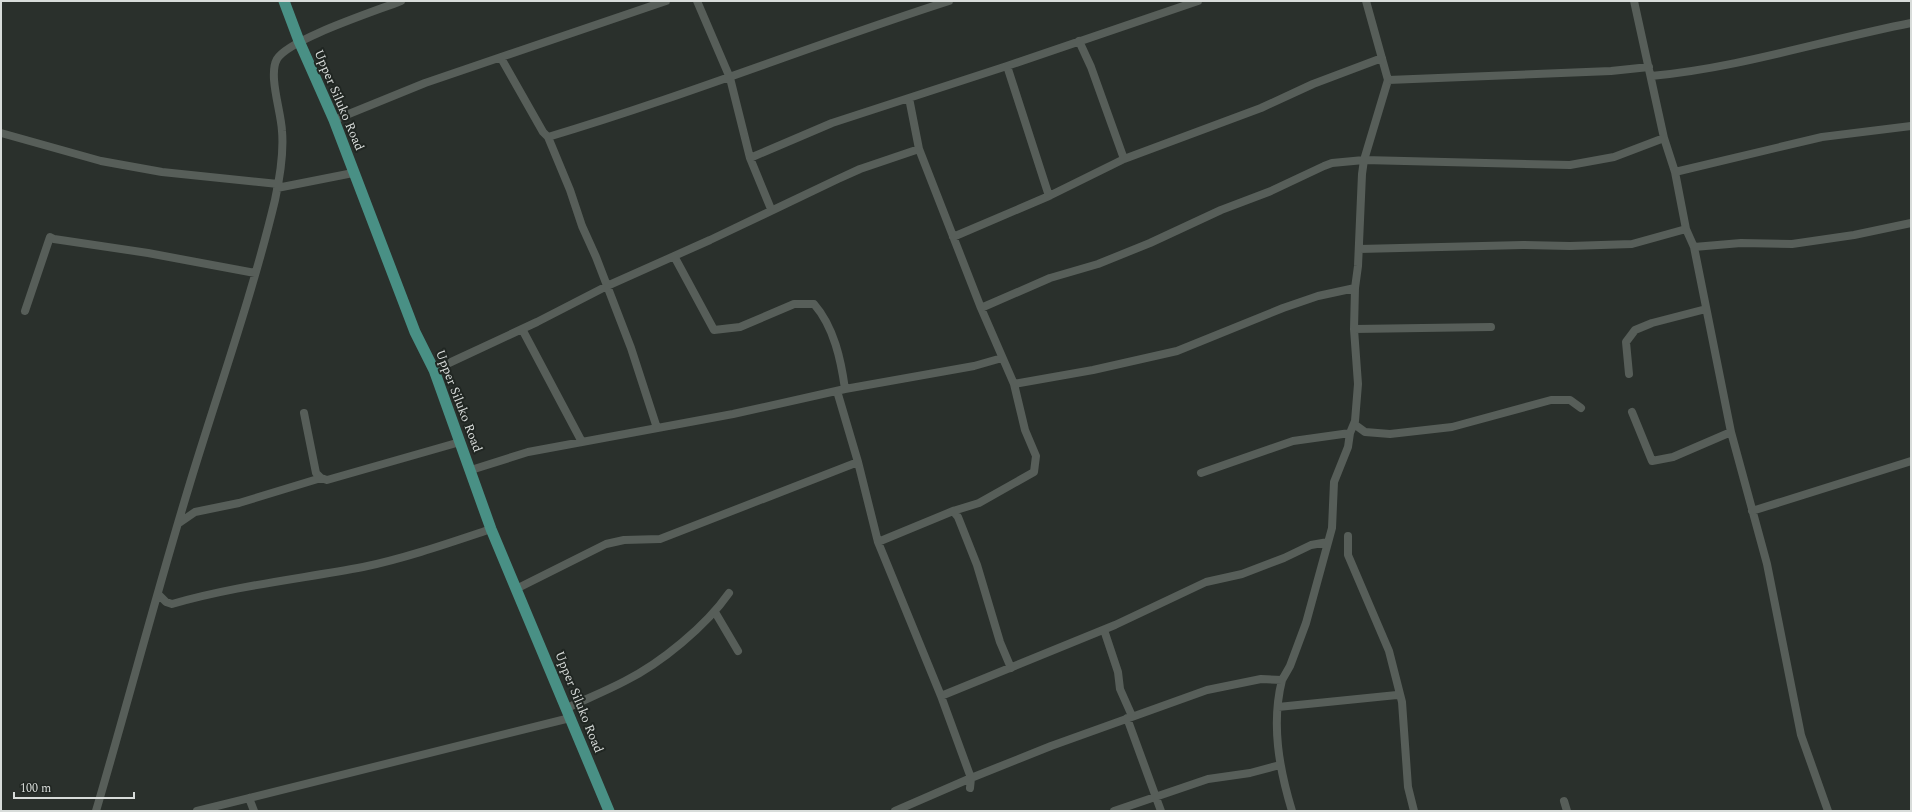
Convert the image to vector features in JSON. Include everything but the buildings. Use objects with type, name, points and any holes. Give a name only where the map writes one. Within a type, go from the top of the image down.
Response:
[{"type":"main road","name":"Upper Siluko Road","points":[[284,1],[299,41],[334,120],[414,332],[434,370],[491,529],[609,811]]},
{"type":"street","points":[[96,811],[178,523],[237,338],[277,186],[282,164],[282,131],[272,74],[279,56],[299,41],[401,1]]},
{"type":"street","points":[[334,120],[424,83],[666,1]]},
{"type":"street","points":[[697,1],[730,78],[750,158],[771,209]]},
{"type":"street","points":[[548,137],[605,120],[730,78],[870,27],[949,1]]},
{"type":"street","points":[[750,158],[832,123],[1007,66],[1198,1]]},
{"type":"street","points":[[1292,811],[1280,765],[1276,727],[1278,707],[1282,680],[1290,666],[1306,623],[1328,542],[1334,511],[1334,482],[1348,447],[1350,433],[1354,424],[1358,384],[1354,329],[1355,288],[1359,249],[1359,206],[1364,160],[1388,80],[1366,1]]},
{"type":"street","points":[[1634,1],[1664,138],[1675,172],[1686,229],[1694,247],[1731,432],[1768,564],[1801,735],[1828,811]]},
{"type":"street","points":[[1651,76],[1676,74],[1775,54],[1911,23]]},
{"type":"street","points":[[1079,41],[1091,67],[1124,159]]},
{"type":"street","points":[[501,58],[543,132],[548,137],[631,348],[657,428]]},
{"type":"street","points":[[953,237],[1049,196],[1124,159],[1261,108],[1313,84],[1382,58]]},
{"type":"street","points":[[1007,66],[1049,196]]},
{"type":"street","points":[[1388,80],[1603,71],[1649,67]]},
{"type":"street","points":[[878,542],[953,510],[978,503],[1034,472],[1036,456],[1025,430],[1014,384],[981,308],[919,149],[909,98]]},
{"type":"street","points":[[1675,172],[1822,137],[1911,126]]},
{"type":"street","points":[[1,133],[101,161],[162,172],[277,186],[353,173]]},
{"type":"street","points":[[981,308],[1050,278],[1098,264],[1142,246],[1221,210],[1271,191],[1332,163],[1364,160],[1570,165],[1614,156],[1664,138]]},
{"type":"street","points":[[434,370],[522,329],[607,286],[674,256],[771,209],[860,169],[919,149]]},
{"type":"street","points":[[1694,247],[1741,243],[1792,244],[1854,235],[1911,223]]},
{"type":"street","points":[[1359,249],[1632,244],[1686,229]]},
{"type":"street","points":[[25,311],[50,237],[54,239],[148,253],[255,273]]},
{"type":"street","points":[[674,256],[714,330],[740,327],[794,304],[814,304],[824,315],[841,361],[841,390],[878,542],[941,696],[971,778],[970,788]]},
{"type":"street","points":[[1014,384],[1093,370],[1177,351],[1283,308],[1318,296],[1355,288]]},
{"type":"street","points":[[1629,374],[1626,342],[1635,330],[1652,323],[1706,309]]},
{"type":"street","points":[[1354,329],[1491,327]]},
{"type":"street","points":[[522,329],[582,442]]},
{"type":"street","points":[[471,470],[528,452],[733,414],[841,390],[974,366],[1002,358]]},
{"type":"street","points":[[1354,424],[1365,432],[1390,434],[1452,427],[1551,400],[1570,400],[1581,408]]},
{"type":"street","points":[[1632,412],[1652,461],[1673,458],[1731,432]]},
{"type":"street","points":[[304,413],[316,473],[321,478],[327,480],[460,442]]},
{"type":"street","points":[[1201,473],[1293,441],[1350,433]]},
{"type":"street","points":[[1752,511],[1911,461]]},
{"type":"street","points":[[516,589],[606,544],[624,540],[660,539],[858,462]]},
{"type":"street","points":[[178,523],[195,512],[239,503],[321,478]]},
{"type":"street","points":[[953,510],[958,516],[978,565],[1000,642],[1011,668]]},
{"type":"street","points":[[158,594],[166,602],[172,604],[222,592],[364,567],[397,559],[491,529]]},
{"type":"street","points":[[1348,536],[1348,555],[1389,650],[1402,702],[1408,787],[1414,811]]},
{"type":"street","points":[[941,696],[1104,630],[1206,582],[1242,574],[1284,558],[1311,545],[1328,542]]},
{"type":"street","points":[[197,811],[568,713],[658,660],[717,616],[730,593]]},
{"type":"street","points":[[1104,630],[1118,672],[1122,694],[1161,811]]},
{"type":"street","points":[[895,811],[971,778],[1130,717],[1206,690],[1260,679],[1282,680]]},
{"type":"street","points":[[1278,707],[1397,695]]},
{"type":"street","points":[[1114,811],[1208,779],[1250,773],[1280,765]]},
{"type":"street","points":[[249,798],[254,811]]},
{"type":"street","points":[[1564,800],[1567,811]]}]
